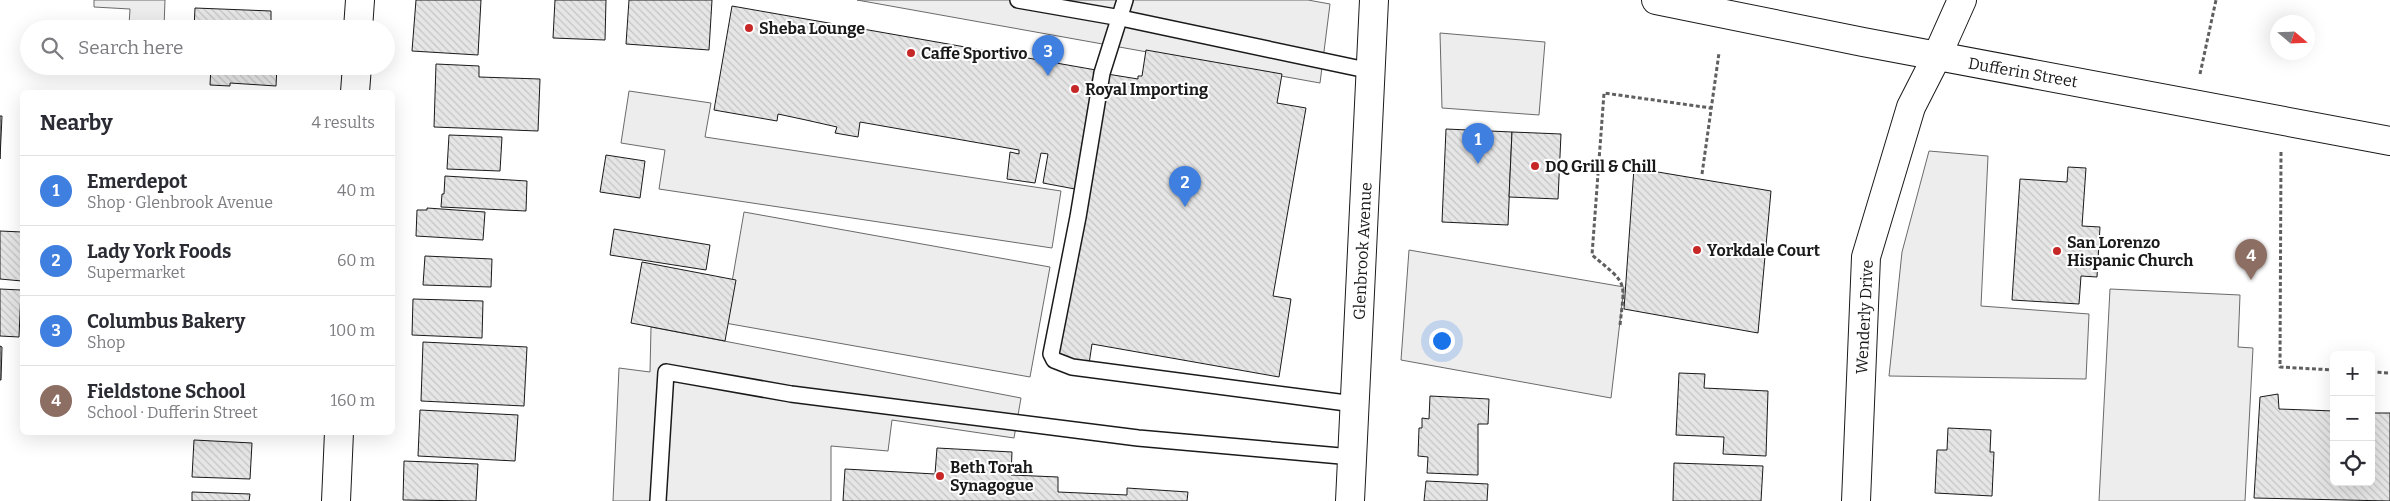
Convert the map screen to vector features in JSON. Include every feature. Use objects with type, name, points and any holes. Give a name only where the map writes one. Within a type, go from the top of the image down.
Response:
[{"type":"street","points":[[359,20],[360,0]]},
{"type":"street","name":"Glenbrook Avenue","points":[[1350,501],[1374,0]]},
{"type":"street","name":"Dufferin Street","points":[[1656,0],[1937,56],[2390,141]]},
{"type":"street","name":"Wenderly Drive","points":[[1856,501],[1866,257],[1911,107],[1937,56],[1962,0]]},
{"type":"street","points":[[355,90],[356,75]]},
{"type":"street","points":[[336,501],[339,435]]},
{"type":"lane","points":[[1018,0],[1121,18],[1371,71]]},
{"type":"lane","points":[[1125,0],[1121,18],[1102,73],[1078,217],[1051,354],[1054,360],[1072,367],[1354,404]]},
{"type":"lane","points":[[658,501],[666,372],[791,394],[1138,438],[1352,458]]},
{"type":"path","points":[[2194,104],[2216,0]]},
{"type":"path","points":[[1702,174],[1719,53]]},
{"type":"path","points":[[1620,325],[1624,287],[1620,278],[1592,254],[1604,93],[1711,108]]},
{"type":"path","points":[[2282,120],[2280,367],[2330,370]]},
{"type":"path","points":[[2375,372],[2390,374]]},
{"type":"shaded area","points":[[94,0],[165,0],[164,20],[129,20],[130,9],[94,7]]},
{"type":"shaded area","points":[[857,0],[1308,0],[1330,4],[1320,83]]},
{"type":"shaded area","points":[[1440,33],[1545,42],[1539,115],[1442,108]]},
{"type":"shaded area","points":[[629,91],[711,103],[705,137],[1061,191],[1052,248],[659,189],[665,150],[621,143]]},
{"type":"shaded area","points":[[1929,151],[1988,156],[1981,306],[2089,314],[2086,379],[1889,376],[1902,252]]},
{"type":"shaded area","points":[[744,212],[1050,267],[1030,377],[725,323]]},
{"type":"shaded area","points":[[1409,250],[1624,287],[1611,398],[1401,360]]},
{"type":"shaded area","points":[[2110,289],[2240,295],[2238,347],[2253,348],[2245,501],[2099,501]]},
{"type":"shaded area","points":[[651,327],[1021,398],[1014,438],[892,420],[888,451],[831,446],[831,501],[613,501],[619,368],[650,372]]},
{"type":"building","points":[[416,0],[481,0],[478,55],[412,51]]},
{"type":"building","points":[[555,0],[606,0],[605,40],[553,38]]},
{"type":"building","points":[[629,0],[712,0],[709,50],[626,44]]},
{"type":"building","points":[[732,6],[1096,70],[1075,189],[1043,183],[1048,154],[1041,153],[1035,183],[1007,179],[1010,152],[1019,154],[1019,150],[860,122],[858,137],[835,133],[837,127],[778,114],[777,121],[714,110]]},
{"type":"building","points":[[195,8],[271,11],[271,20],[194,20]]},
{"type":"building","points":[[1146,50],[1282,74],[1277,103],[1306,108],[1273,296],[1291,299],[1279,377],[1092,344],[1089,364],[1055,357],[1107,74],[1138,79],[1138,76],[1142,76]]},
{"type":"building","points":[[436,64],[479,66],[479,77],[540,79],[538,131],[434,127]]},
{"type":"building","points":[[211,75],[277,75],[276,86],[230,83],[230,86],[210,85]]},
{"type":"building","points":[[0,116],[2,116],[0,159]]},
{"type":"building","points":[[1446,129],[1512,132],[1508,225],[1442,222]]},
{"type":"building","name":"DQ Grill & Chill","points":[[1512,132],[1561,134],[1558,199],[1509,197]]},
{"type":"building","points":[[449,135],[502,137],[500,171],[447,169]]},
{"type":"building","points":[[606,155],[645,161],[640,198],[600,192]]},
{"type":"building","name":"San Lorenzo Hispanic Church","points":[[2068,167],[2086,168],[2082,226],[2100,227],[2097,277],[2081,276],[2079,304],[2012,300],[2020,179],[2067,182]]},
{"type":"building","name":"Yorkdale Court","points":[[1634,168],[1771,191],[1758,333],[1624,309]]},
{"type":"building","points":[[445,176],[527,181],[526,211],[441,207]]},
{"type":"building","points":[[427,208],[485,212],[483,240],[416,236],[417,210],[427,210]]},
{"type":"building","points":[[614,229],[710,245],[706,270],[610,255]]},
{"type":"building","points":[[0,231],[20,232],[20,281],[0,279]]},
{"type":"building","points":[[425,256],[492,259],[491,287],[423,285]]},
{"type":"building","points":[[642,262],[736,280],[725,341],[631,323]]},
{"type":"building","points":[[0,289],[20,290],[19,337],[0,336]]},
{"type":"building","points":[[413,299],[483,301],[482,338],[412,335]]},
{"type":"building","points":[[423,342],[527,347],[524,406],[421,401]]},
{"type":"building","points":[[0,346],[2,347],[1,380],[0,380]]},
{"type":"building","points":[[1679,373],[1705,374],[1704,388],[1768,391],[1766,456],[1723,454],[1724,437],[1676,435]]},
{"type":"building","points":[[2278,394],[2279,409],[2330,411],[2330,486],[2375,486],[2375,413],[2390,413],[2390,501],[2254,498],[2260,397]]},
{"type":"building","points":[[1430,396],[1489,399],[1488,424],[1478,424],[1478,475],[1427,473],[1428,457],[1418,456],[1419,428],[1422,428],[1422,418],[1429,419]]},
{"type":"building","points":[[420,410],[518,415],[515,461],[418,456]]},
{"type":"building","points":[[1948,428],[1991,430],[1990,452],[1994,452],[1992,496],[1935,493],[1937,450],[1947,450]]},
{"type":"building","points":[[194,440],[252,443],[250,479],[192,477]]},
{"type":"building","name":"Beth Torah Synagogue","points":[[937,448],[1012,452],[1011,475],[1058,477],[1058,492],[1127,495],[1127,488],[1188,492],[1187,501],[843,501],[845,469],[935,474]]},
{"type":"building","points":[[404,461],[478,464],[476,501],[403,500]]},
{"type":"building","points":[[1674,463],[1763,466],[1761,501],[1673,501]]},
{"type":"building","points":[[1426,481],[1488,484],[1487,501],[1424,501]]},
{"type":"building","points":[[192,492],[250,494],[249,501],[192,501]]},
{"type":"place","name":"Sheba Lounge","points":[[749,28]]},
{"type":"place","name":"Caffe Sportivo","points":[[911,53]]},
{"type":"place","name":"Columbus Bakery","points":[[1048,76]]},
{"type":"place","name":"Royal Importing","points":[[1075,89]]},
{"type":"place","name":"Emerdepot","points":[[1478,164]]},
{"type":"place","name":"DQ Grill & Chill","points":[[1535,166]]},
{"type":"place","name":"Lady York Foods","points":[[1185,207]]},
{"type":"place","name":"Yorkdale Court","points":[[1697,250]]},
{"type":"place","name":"San Lorenzo Hispanic Church","points":[[2057,251]]},
{"type":"place","name":"Fieldstone School","points":[[2251,280]]},
{"type":"place","name":"Beth Torah Synagogue","points":[[940,476]]}]
